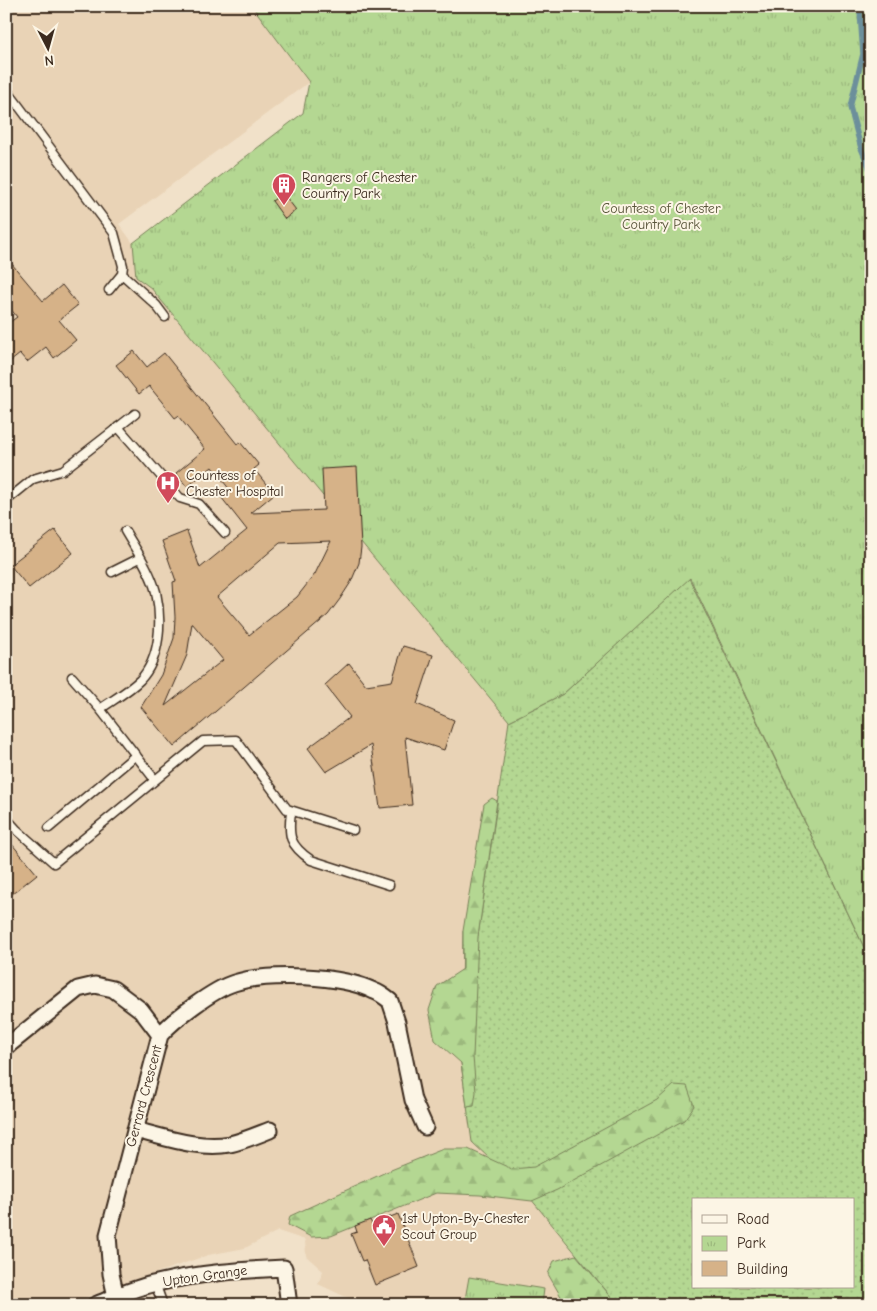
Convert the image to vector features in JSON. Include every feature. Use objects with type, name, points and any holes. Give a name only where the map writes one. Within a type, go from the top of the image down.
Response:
[{"type":"street","name":"Gerrard Crescent","points":[[116,1297],[111,1274],[108,1235],[160,1035],[169,1024],[205,998],[233,983],[264,977],[305,977],[346,982],[373,990],[390,1001],[397,1022],[413,1100],[425,1127]]},
{"type":"street","points":[[6,1046],[78,988],[95,985],[113,989],[141,1010],[160,1035]]},
{"type":"street","points":[[135,1130],[187,1142],[210,1145],[230,1144],[270,1130]]},
{"type":"street","name":"Upton Grange","points":[[95,1305],[155,1283],[188,1276],[241,1270],[284,1268],[289,1305]]},
{"type":"lane","points":[[6,90],[114,233],[123,266],[122,274],[109,290]]},
{"type":"lane","points":[[122,274],[165,317]]},
{"type":"lane","points":[[6,501],[34,479],[64,470],[135,414]]},
{"type":"lane","points":[[118,427],[180,498],[199,504],[224,533]]},
{"type":"lane","points":[[100,709],[140,680],[157,650],[159,620],[156,592],[125,531]]},
{"type":"lane","points":[[112,572],[140,558]]},
{"type":"lane","points":[[72,677],[100,709],[155,780]]},
{"type":"lane","points":[[6,818],[54,863],[203,741],[236,740],[286,809],[353,830]]},
{"type":"lane","points":[[49,828],[136,755]]},
{"type":"lane","points":[[291,811],[288,830],[292,842],[301,853],[311,860],[388,885]]},
{"type":"lane","points":[[155,1283],[163,1305]]},
{"type":"shaded area","name":"Countess of Chester Hospital","points":[[6,6],[252,6],[309,82],[119,224],[133,243],[136,277],[151,288],[509,721],[478,937],[463,932],[461,1063],[526,1193],[576,1255],[554,1261],[563,1300],[568,1305],[361,1305],[350,1303],[348,1298],[318,1284],[323,1271],[306,1256],[305,1240],[278,1231],[245,1248],[208,1255],[64,1305],[6,1305]]},
{"type":"green space","name":"Countess of Chester Country Park","points":[[252,6],[871,6],[871,962],[690,578],[563,694],[509,721],[151,288],[136,277],[133,243],[303,113],[309,82]]},
{"type":"green space","points":[[689,578],[871,962],[871,1305],[618,1305],[526,1193],[472,1142],[461,1063],[463,931],[478,936],[509,721],[563,694]]},
{"type":"green space","points":[[492,798],[497,801],[478,937],[473,1057],[476,1092],[474,1106],[467,1107],[461,1063],[435,1040],[429,1010],[437,986],[463,969],[463,931],[484,804]]},
{"type":"green space","points":[[674,1085],[687,1086],[694,1106],[684,1120],[557,1190],[532,1201],[480,1195],[436,1193],[331,1236],[311,1237],[288,1225],[290,1216],[386,1172],[443,1149],[468,1149],[512,1169],[534,1167],[657,1100]]},
{"type":"green space","points":[[576,1255],[618,1305],[568,1305],[563,1300],[548,1274],[554,1261]]},
{"type":"green space","points":[[469,1277],[544,1289],[542,1305],[464,1305]]},
{"type":"building","name":"Rangers of Chester Country Park","points":[[283,193],[296,210],[285,219],[272,201]]},
{"type":"building","points":[[6,257],[43,301],[62,285],[78,305],[59,320],[76,340],[54,358],[46,347],[27,362],[20,354],[6,365],[6,325],[17,317],[6,303]]},
{"type":"building","points":[[134,351],[147,367],[164,353],[237,444],[240,442],[259,465],[254,469],[274,494],[251,513],[324,510],[322,469],[357,467],[361,547],[359,563],[351,582],[340,599],[328,615],[174,747],[141,707],[161,675],[174,638],[173,582],[176,581],[162,541],[187,531],[200,568],[247,530],[221,497],[230,490],[212,467],[187,487],[176,473],[205,449],[178,416],[175,418],[149,386],[139,394],[116,365]],"holes":[[[331,541],[315,574],[297,597],[249,635],[217,597],[280,543]],[[192,623],[223,660],[165,706],[187,655]]]},
{"type":"building","points":[[55,530],[73,553],[29,588],[10,565]]},
{"type":"building","points":[[403,646],[433,655],[417,704],[454,720],[444,750],[405,737],[412,805],[380,808],[371,745],[326,772],[308,748],[350,717],[325,685],[349,663],[366,685],[392,681]]},
{"type":"building","points":[[6,837],[37,874],[6,899]]},
{"type":"building","name":"1st Upton-By-Chester Scout Group","points":[[398,1214],[419,1267],[375,1285],[365,1260],[362,1261],[351,1234],[357,1232],[355,1226],[370,1220],[372,1224]]},
{"type":"waterway","points":[[859,6],[863,54],[850,107],[861,148],[871,172]]},
{"type":"place","name":"Rangers of Chester Country Park","points":[[284,206]]},
{"type":"place","name":"Countess of Chester Hospital","points":[[168,504]]},
{"type":"place","name":"1st Upton-By-Chester Scout Group","points":[[384,1247]]}]
